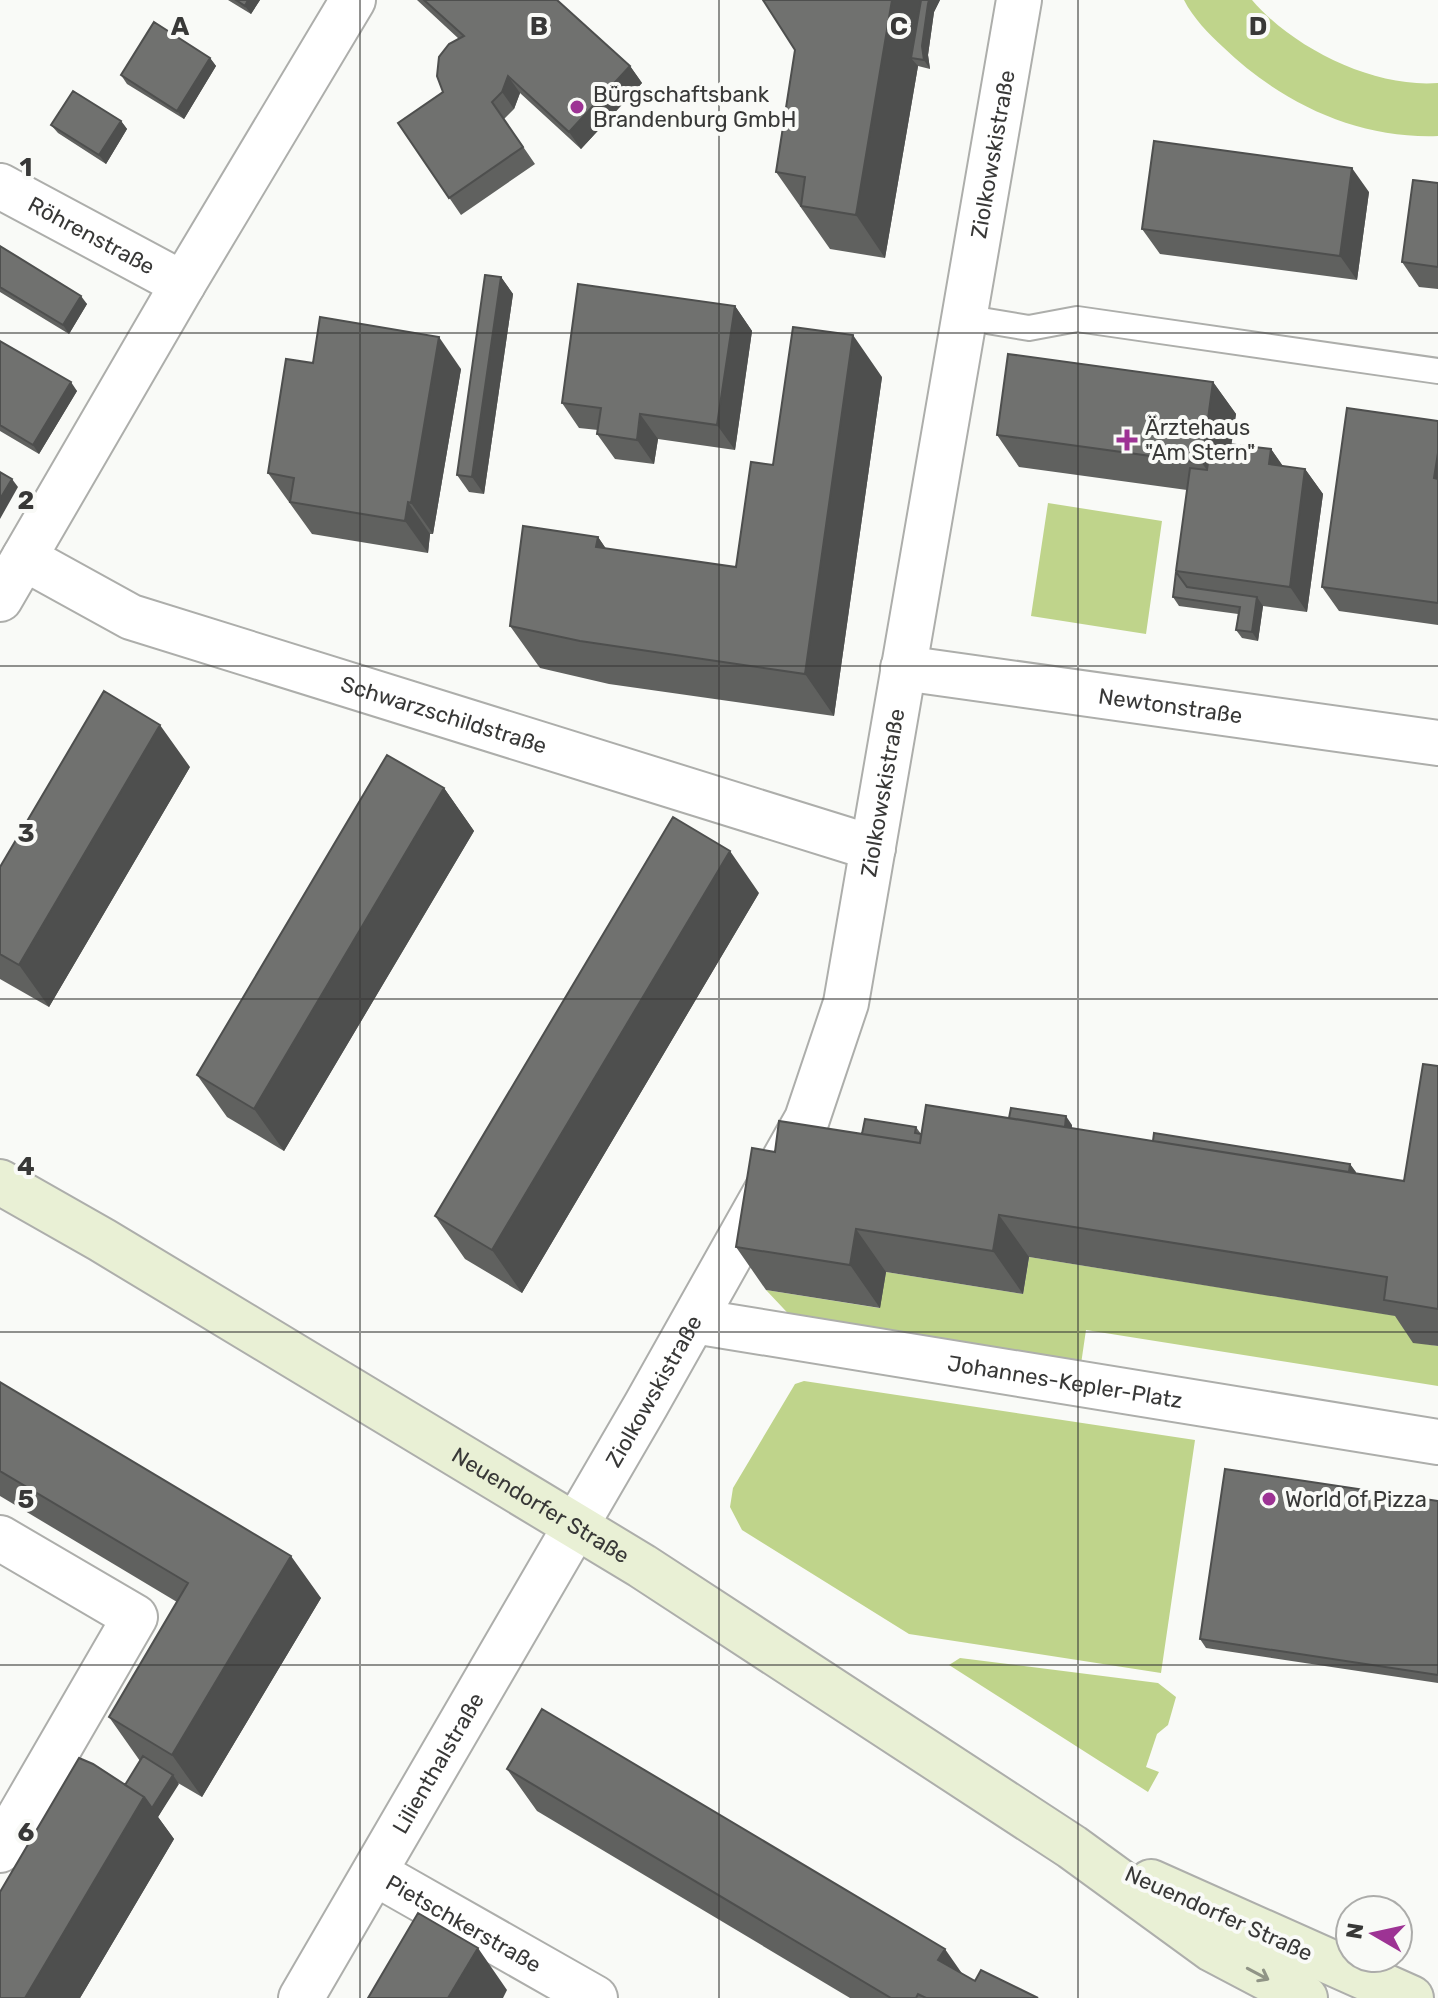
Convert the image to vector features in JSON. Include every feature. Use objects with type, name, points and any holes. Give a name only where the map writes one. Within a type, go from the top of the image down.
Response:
[{"type":"street","points":[[0,599],[353,0]]},
{"type":"street","name":"Ziolkowskistraße","points":[[575,1526],[807,1119],[846,1003],[1019,0]]},
{"type":"street","name":"Röhrenstraße","points":[[0,186],[183,284]]},
{"type":"street","name":"Schwarzschildstraße","points":[[24,558],[131,617],[873,848]]},
{"type":"street","name":"Newtonstraße","points":[[903,668],[1438,743]]},
{"type":"street","name":"Neuendorfer Straße","points":[[0,1182],[115,1248],[655,1575],[1072,1847],[1212,1949],[1305,1998]]},
{"type":"street","name":"Johannes-Kepler-Platz","points":[[694,1321],[1438,1442]]},
{"type":"street","name":"Lilienthalstraße","points":[[301,1998],[575,1526]]},
{"type":"street","points":[[0,1538],[135,1617],[0,1850]]},
{"type":"street","name":"Neuendorfer Straße","points":[[1072,1847],[1411,1998]]},
{"type":"street","name":"Pietschkerstraße","points":[[375,1873],[595,1998]]},
{"type":"lane","points":[[963,317],[1029,328],[1077,319],[1438,371]]},
{"type":"green space","points":[[1184,0],[1252,0],[1290,34],[1337,62],[1388,79],[1438,83],[1438,136],[1378,131],[1322,114],[1295,101],[1223,47]]},
{"type":"green space","points":[[1048,503],[1162,521],[1146,634],[1031,616]]},
{"type":"green space","points":[[1029,1257],[1417,1319],[1414,1342],[1438,1346],[1438,1386],[1086,1330],[1081,1364],[799,1325],[766,1290],[879,1308],[886,1272],[1023,1294]]},
{"type":"green space","points":[[804,1381],[1195,1440],[1161,1673],[909,1634],[742,1530],[730,1507],[733,1488],[795,1384]]},
{"type":"green space","points":[[960,1658],[1158,1683],[1176,1697],[1168,1725],[1157,1734],[1146,1767],[1159,1772],[1148,1792],[949,1665]]},
{"type":"building","name":"Bürgschaftsbank Brandenburg GmbH","points":[[424,0],[557,0],[630,66],[569,132],[508,76],[502,92],[492,102],[523,147],[449,198],[398,123],[443,92],[437,76],[439,57],[449,44],[464,36]]},
{"type":"building","points":[[763,0],[892,0],[856,215],[801,206],[805,177],[776,172],[795,50]]},
{"type":"building","points":[[921,0],[929,0],[922,46],[924,60],[911,58]]},
{"type":"building","points":[[154,22],[210,58],[177,111],[121,75]]},
{"type":"building","points":[[73,91],[121,121],[99,155],[51,125]]},
{"type":"building","points":[[1154,141],[1352,168],[1340,256],[1142,229]]},
{"type":"building","points":[[1413,180],[1438,183],[1438,267],[1402,262]]},
{"type":"building","points":[[0,246],[81,296],[63,325],[0,287]]},
{"type":"building","points":[[485,275],[501,277],[472,477],[457,475]]},
{"type":"building","points":[[578,284],[735,306],[717,425],[640,414],[637,440],[597,434],[601,408],[562,403]]},
{"type":"building","points":[[320,317],[439,337],[411,503],[408,502],[405,521],[290,502],[294,478],[268,473],[286,359],[313,363]]},
{"type":"building","points":[[793,327],[853,335],[805,674],[580,641],[510,626],[523,526],[598,537],[596,547],[736,567],[751,462],[773,465]]},
{"type":"building","points":[[0,341],[71,382],[33,445],[0,425]]},
{"type":"building","points":[[1008,354],[1213,382],[1202,463],[997,435]]},
{"type":"building","points":[[1347,408],[1438,421],[1434,478],[1438,479],[1438,603],[1322,587]]},
{"type":"building","points":[[1228,444],[1271,449],[1269,464],[1305,469],[1290,587],[1176,571],[1190,468],[1207,470],[1209,456],[1227,458]]},
{"type":"building","points":[[0,472],[12,479],[0,499]]},
{"type":"building","points":[[1176,572],[1187,587],[1257,597],[1252,632],[1236,630],[1240,607],[1173,597]]},
{"type":"building","points":[[104,691],[160,725],[19,965],[0,954],[0,867]]},
{"type":"building","points":[[387,755],[444,788],[254,1109],[197,1075]]},
{"type":"building","points":[[673,817],[730,851],[492,1250],[435,1216]]},
{"type":"building","points":[[1423,1064],[1438,1066],[1438,1309],[1384,1300],[1387,1277],[999,1215],[993,1251],[856,1229],[850,1265],[736,1247],[752,1148],[775,1152],[779,1121],[920,1143],[926,1105],[1404,1181]]},
{"type":"building","points":[[1011,1108],[1066,1116],[1065,1127],[1009,1118]]},
{"type":"building","points":[[865,1119],[916,1127],[915,1133],[921,1134],[920,1143],[862,1134]]},
{"type":"building","points":[[1154,1133],[1350,1164],[1349,1172],[1153,1141]]},
{"type":"building","points":[[0,1382],[291,1556],[172,1755],[109,1717],[188,1583],[0,1471]]},
{"type":"building","points":[[1225,1469],[1438,1501],[1438,1675],[1200,1639]]},
{"type":"building","points":[[542,1709],[945,1949],[938,1960],[975,1981],[981,1970],[1038,1998],[926,1998],[918,1994],[916,1998],[891,1998],[507,1769]]},
{"type":"building","points":[[143,1756],[173,1775],[152,1808],[144,1797],[125,1785]]},
{"type":"building","points":[[79,1758],[144,1797],[25,1998],[0,1998],[0,1892]]},
{"type":"building","points":[[418,1913],[478,1948],[448,1998],[368,1998]]},
{"type":"place","name":"Bürgschaftsbank Brandenburg GmbH","points":[[577,107]]},
{"type":"place","name":"Ärztehaus \"Am Stern\"","points":[[1127,440]]},
{"type":"place","name":"World of Pizza","points":[[1269,1499]]}]
